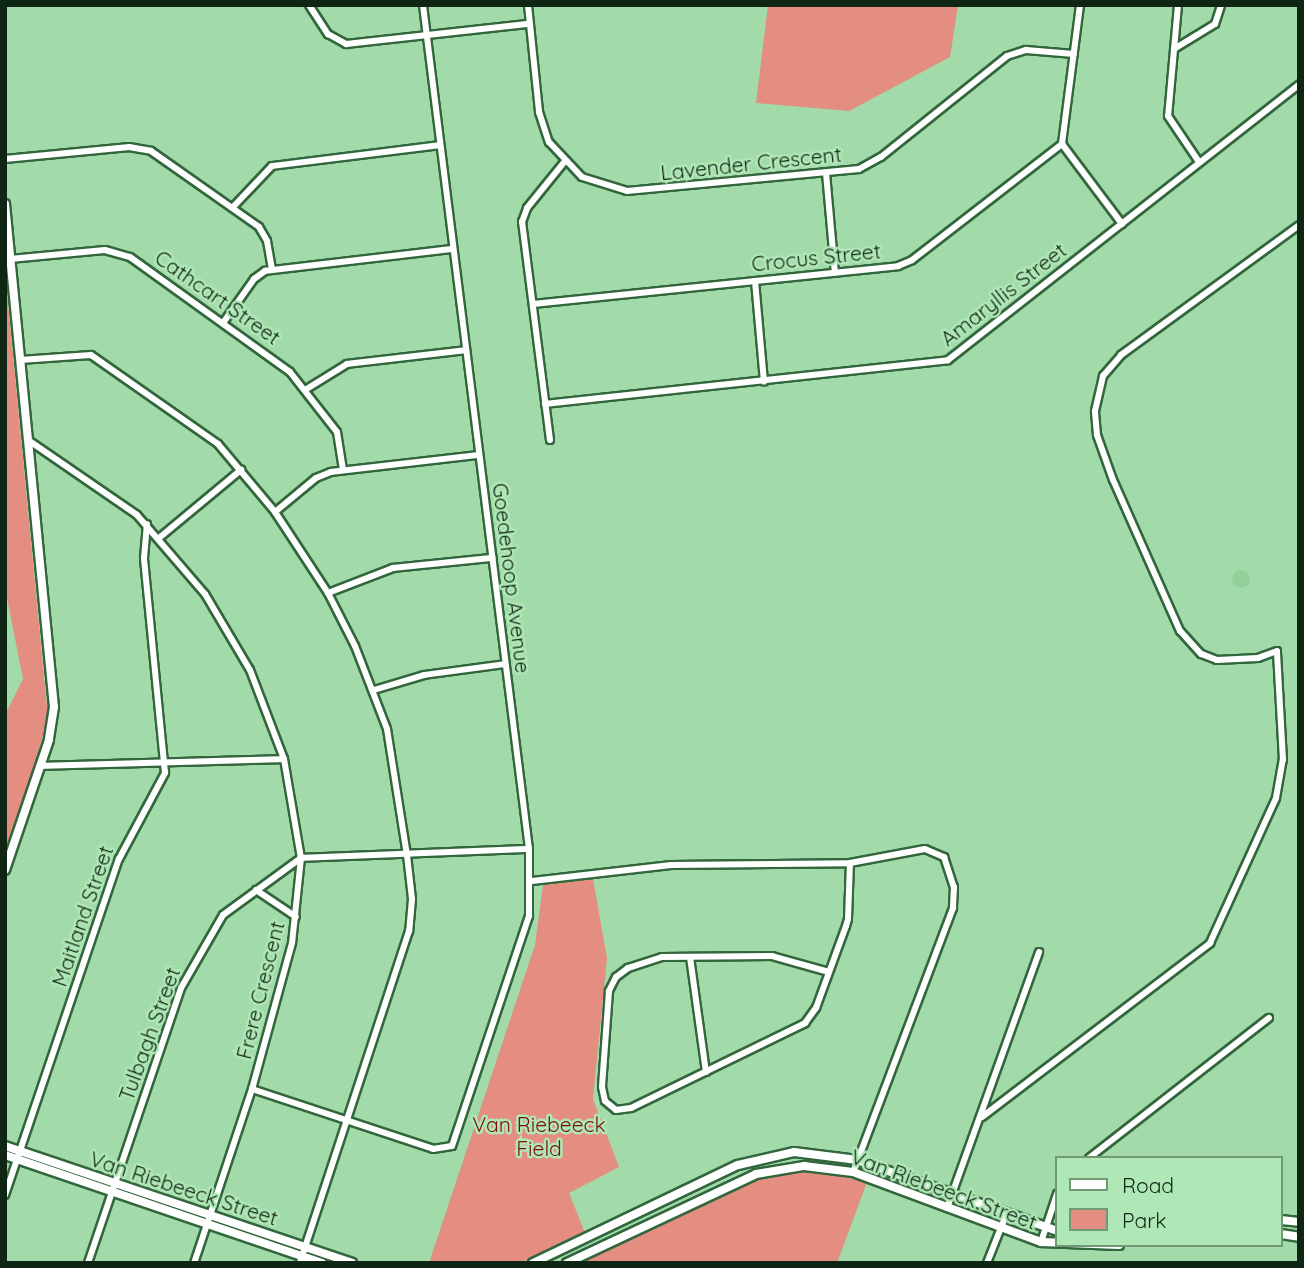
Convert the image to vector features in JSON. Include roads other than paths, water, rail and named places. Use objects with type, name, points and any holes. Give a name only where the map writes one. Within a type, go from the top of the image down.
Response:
[{"type":"street","points":[[309,5],[328,34],[346,44],[527,24]]},
{"type":"street","name":"Goedehoop Avenue","points":[[348,1120],[433,1149],[453,1144],[526,932],[532,881],[423,5]]},
{"type":"street","name":"Lavender Crescent","points":[[528,5],[527,24],[540,122],[549,142],[565,161],[592,182],[627,191],[826,173],[872,163],[1015,52],[1074,54]]},
{"type":"street","points":[[1080,5],[1062,144],[1122,224]]},
{"type":"street","points":[[1178,5],[1168,116],[1199,162]]},
{"type":"street","points":[[1174,49],[1215,24],[1221,5]]},
{"type":"street","name":"Amaryllis Street","points":[[545,404],[947,360],[1299,85]]},
{"type":"street","name":"Crocus Street","points":[[533,304],[898,266],[912,260],[1062,144]]},
{"type":"street","points":[[234,206],[272,166],[440,145]]},
{"type":"street","points":[[5,159],[140,148],[234,206],[263,232],[272,270]]},
{"type":"street","points":[[550,439],[523,216],[565,161]]},
{"type":"street","points":[[826,173],[835,272]]},
{"type":"street","points":[[5,205],[54,698],[51,730],[5,870]]},
{"type":"street","points":[[982,1117],[1199,951],[1219,930],[1280,783],[1278,651],[1258,659],[1217,660],[1189,642],[1170,612],[1106,459],[1097,435],[1095,411],[1103,376],[1114,361],[1299,225]]},
{"type":"street","points":[[223,323],[254,279],[272,270],[453,249]]},
{"type":"street","name":"Cathcart Street","points":[[10,260],[114,251],[282,364],[337,432],[343,470]]},
{"type":"street","points":[[755,281],[764,382]]},
{"type":"street","points":[[305,390],[347,363],[466,350]]},
{"type":"street","points":[[20,360],[79,353],[95,357],[203,430],[241,470],[275,512],[328,593],[374,690],[387,729],[412,899],[407,943],[301,1259]]},
{"type":"street","name":"Frere Crescent","points":[[28,440],[147,524],[205,594],[236,644],[284,759],[301,858],[296,917],[284,982],[252,1089],[194,1263]]},
{"type":"street","points":[[275,512],[316,478],[343,470],[478,455]]},
{"type":"street","points":[[159,538],[241,470]]},
{"type":"street","name":"Maitland Street","points":[[5,1195],[119,859],[163,778],[166,762],[144,558],[147,524]]},
{"type":"street","points":[[328,593],[393,568],[492,558]]},
{"type":"street","points":[[374,690],[424,674],[505,664]]},
{"type":"street","points":[[40,766],[284,759]]},
{"type":"street","points":[[301,858],[529,849]]},
{"type":"street","points":[[532,881],[671,865],[850,863],[925,849],[944,857],[954,887],[953,908],[853,1172]]},
{"type":"street","name":"Tulbagh Street","points":[[89,1263],[189,972],[214,926],[256,890],[301,858]]},
{"type":"street","points":[[829,972],[779,957],[690,957],[654,958],[616,977],[610,991],[601,1087],[607,1104],[625,1110],[802,1027],[814,1012],[829,972],[850,912],[850,863]]},
{"type":"street","points":[[256,890],[296,917]]},
{"type":"street","points":[[947,1208],[982,1117],[1039,952]]},
{"type":"street","points":[[690,957],[706,1072]]},
{"type":"street","points":[[1092,1156],[1269,1018]]},
{"type":"street","points":[[252,1089],[348,1120]]},
{"type":"street","name":"Van Riebeeck Street","points":[[5,1146],[19,1155],[208,1220],[352,1263]]},
{"type":"street","name":"Van Riebeeck Street","points":[[533,1263],[756,1159],[806,1152],[857,1160],[1056,1231]]},
{"type":"street","name":"Van Riebeeck Street","points":[[5,1156],[19,1155]]},
{"type":"street","name":"Van Riebeeck Street","points":[[567,1263],[761,1172],[804,1166],[853,1172],[1000,1229],[1041,1242],[1056,1243]]},
{"type":"street","points":[[1041,1242],[1056,1197]]},
{"type":"street","points":[[987,1263],[1006,1215]]},
{"type":"street","name":"Van Riebeeck Street","points":[[208,1220],[301,1259],[322,1263]]},
{"type":"park label","name":"Van Riebeeck Field","points":[[539,1136]]}]
